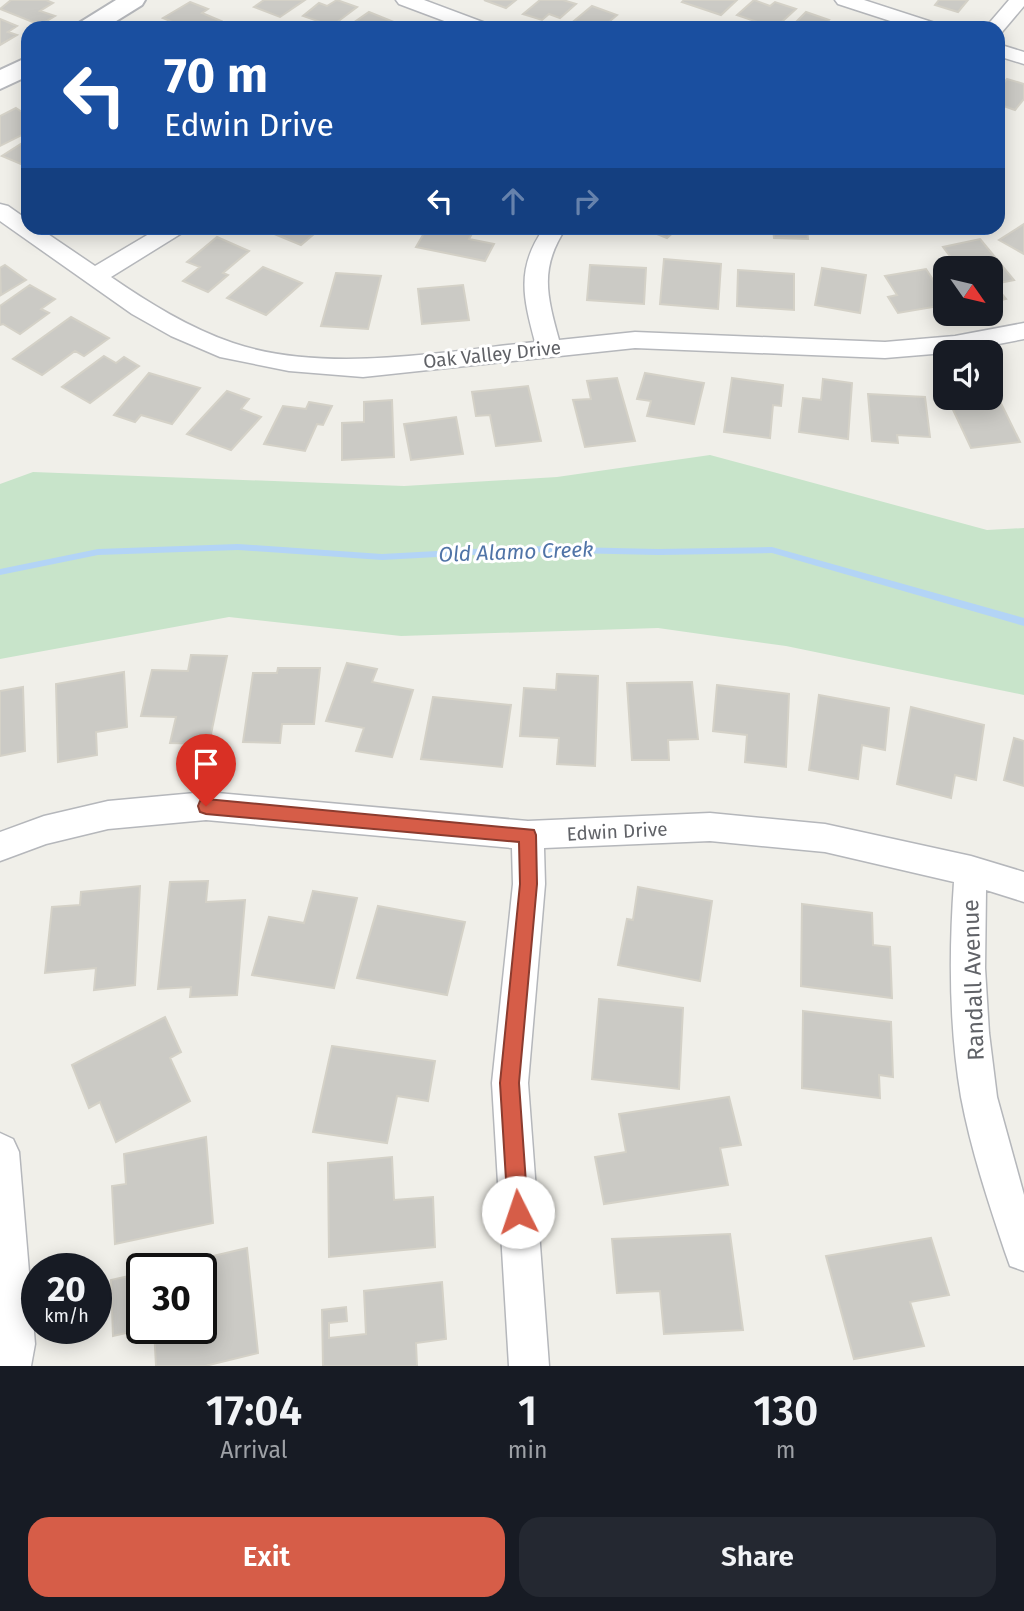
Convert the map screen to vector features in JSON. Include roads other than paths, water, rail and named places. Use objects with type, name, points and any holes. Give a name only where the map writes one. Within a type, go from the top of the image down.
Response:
[{"type":"street","points":[[100,21],[134,0]]},
{"type":"street","points":[[406,0],[462,21]]},
{"type":"street","points":[[845,0],[910,21]]},
{"type":"street","points":[[1001,21],[1018,0]]},
{"type":"street","points":[[1005,52],[1024,58]]},
{"type":"street","points":[[0,81],[21,69]]},
{"type":"street","name":"Oak Valley Drive","points":[[0,211],[21,225]]},
{"type":"street","name":"Oak Valley Drive","points":[[35,235],[141,308],[180,330],[229,351],[289,363],[363,369],[635,340],[885,350],[977,342],[1024,331]]},
{"type":"street","points":[[96,276],[163,235]]},
{"type":"street","points":[[549,348],[541,321],[535,268],[550,235]]},
{"type":"street","name":"Edwin Drive","points":[[0,847],[44,830],[108,815],[206,806],[528,835],[722,828],[825,838],[971,871],[1024,887]]},
{"type":"street","points":[[528,835],[529,884],[510,1083],[529,1366]]},
{"type":"street","name":"Randall Avenue","points":[[971,871],[967,927],[972,1038],[986,1126],[1024,1252]]},
{"type":"street","points":[[0,1152],[15,1345],[11,1366]]},
{"type":"waterway","name":"Old Alamo Creek","points":[[0,572],[98,552],[238,547],[382,557],[527,549],[658,552],[772,550],[1024,622]]}]
